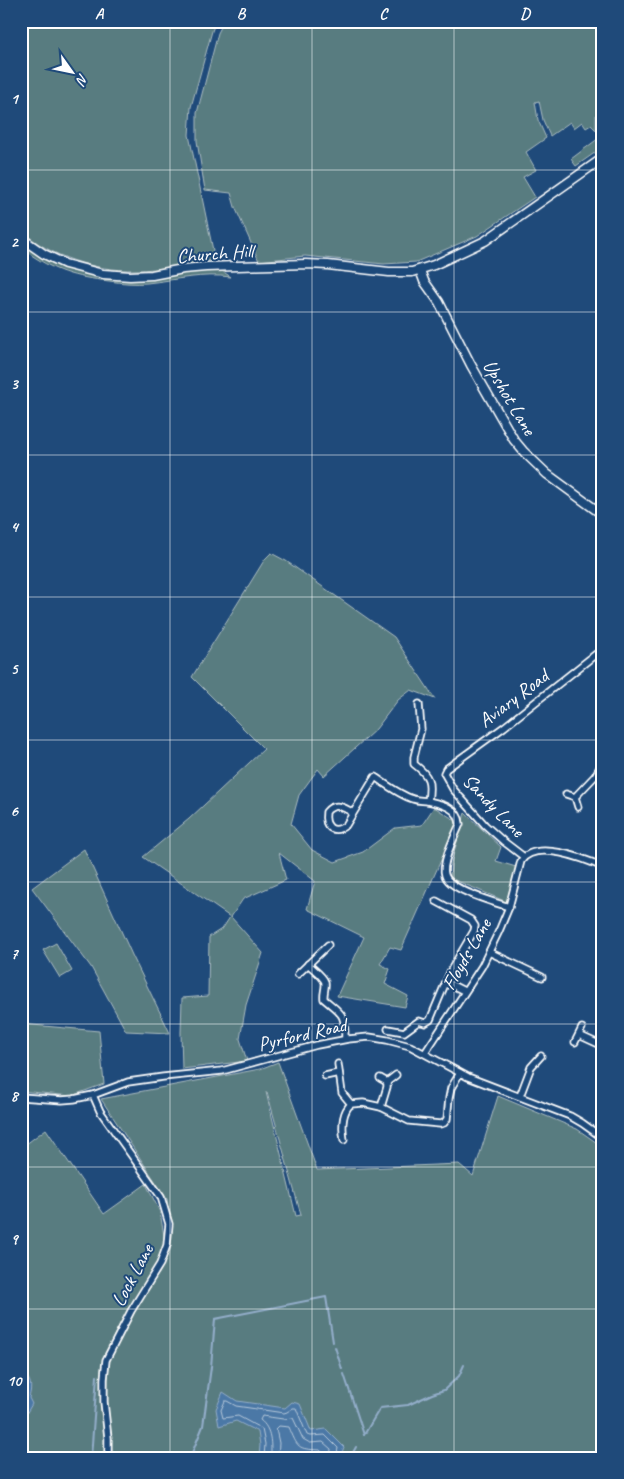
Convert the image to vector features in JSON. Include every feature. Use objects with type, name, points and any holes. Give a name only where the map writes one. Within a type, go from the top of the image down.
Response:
[{"type":"main road","name":"Church Hill","points":[[21,238],[44,254],[65,264],[103,274],[152,275],[206,267],[306,264],[408,272],[420,270],[485,241],[603,158]]},
{"type":"main road","name":"Upshot Lane","points":[[420,270],[424,281],[439,302],[471,365],[518,446],[547,474],[603,515]]},
{"type":"street","name":"Aviary Road","points":[[444,773],[455,761],[504,727],[596,654],[603,653]]},
{"type":"street","points":[[419,704],[421,729],[414,764],[426,774],[429,781],[428,801]]},
{"type":"street","points":[[575,798],[595,776],[603,762]]},
{"type":"street","name":"Sandy Lane","points":[[444,773],[453,789],[485,825],[524,857]]},
{"type":"street","points":[[353,813],[344,807],[335,806],[329,808],[326,812],[326,822],[330,828],[336,830],[340,830],[346,825],[375,778],[414,800],[428,801],[456,811],[460,817],[460,824],[445,864],[444,875],[456,888],[509,907]]},
{"type":"street","points":[[566,794],[575,798],[578,807]]},
{"type":"street","points":[[524,857],[535,852],[555,852],[603,867]]},
{"type":"street","name":"Floyds Lane","points":[[425,1053],[490,952],[509,907],[520,865],[524,857]]},
{"type":"street","points":[[388,1029],[404,1032],[419,1021],[425,1023],[433,1017],[446,982],[474,931],[475,926],[471,920],[436,901]]},
{"type":"street","points":[[298,974],[328,945]]},
{"type":"street","points":[[490,952],[542,977]]},
{"type":"street","points":[[308,964],[324,979],[324,999],[333,1005],[343,1016],[345,1039]]},
{"type":"street","points":[[446,982],[464,991]]},
{"type":"street","points":[[575,1042],[582,1028]]},
{"type":"street","points":[[579,1035],[603,1046]]},
{"type":"street","name":"Pyrford Road","points":[[21,1097],[68,1100],[93,1095],[135,1081],[231,1069],[288,1052],[345,1039],[369,1037],[410,1046],[460,1073],[494,1088],[570,1116],[603,1138]]},
{"type":"street","points":[[520,1096],[531,1067],[541,1056]]},
{"type":"street","points":[[338,1064],[342,1093],[350,1104]]},
{"type":"street","points":[[325,1076],[339,1073]]},
{"type":"street","points":[[342,1137],[344,1113],[350,1104],[363,1103],[381,1107],[409,1121],[444,1123],[447,1119],[451,1088],[460,1073]]},
{"type":"street","points":[[387,1082],[396,1075]]},
{"type":"street","points":[[380,1078],[387,1082]]},
{"type":"street","points":[[381,1107],[388,1087],[387,1082]]},
{"type":"street","name":"Lock Lane","points":[[93,1095],[100,1111],[161,1197],[168,1224],[167,1245],[160,1264],[131,1311],[106,1360],[104,1402],[109,1445],[108,1458]]},
{"type":"green space","points":[[21,21],[216,21],[191,107],[189,135],[215,260],[145,270],[104,268],[59,255],[45,248],[21,230]]},
{"type":"green space","points":[[224,21],[603,21],[603,113],[596,115],[596,130],[591,125],[586,128],[582,122],[574,128],[570,122],[550,136],[543,120],[539,101],[535,102],[538,120],[546,138],[526,152],[536,170],[523,177],[535,197],[477,236],[416,262],[384,264],[305,256],[259,261],[235,207],[231,193],[205,190],[197,141],[197,113],[218,33]]},
{"type":"green space","points":[[603,135],[603,147],[576,166],[571,159]]},
{"type":"green space","points":[[21,241],[27,246],[101,275],[219,269],[231,277],[200,276],[147,283],[85,278],[45,264],[24,250],[21,253]]},
{"type":"green space","points":[[271,553],[286,561],[394,637],[435,699],[411,690],[398,700],[376,729],[324,776],[318,769],[299,795],[291,824],[312,850],[335,862],[363,852],[395,828],[422,825],[434,807],[458,822],[401,950],[390,947],[380,964],[390,969],[385,984],[408,996],[405,1007],[337,996],[364,937],[307,909],[315,881],[279,853],[286,880],[243,899],[231,917],[263,953],[246,1005],[240,1039],[247,1061],[182,1069],[182,998],[208,996],[209,937],[223,928],[230,917],[143,857],[189,819],[264,749],[192,677],[265,559]]},
{"type":"green space","points":[[465,813],[501,847],[496,861],[516,867],[507,902],[450,878],[451,863]]},
{"type":"green space","points":[[84,849],[170,1033],[126,1031],[91,967],[32,888]]},
{"type":"green space","points":[[56,943],[72,971],[60,978],[43,950]]},
{"type":"green space","points":[[21,1024],[99,1031],[104,1084],[71,1096],[21,1091]]},
{"type":"green space","points":[[278,1062],[317,1170],[459,1164],[473,1176],[498,1096],[577,1129],[603,1147],[603,1458],[110,1458],[112,1441],[107,1403],[110,1358],[138,1306],[159,1273],[170,1250],[171,1224],[167,1199],[101,1099],[260,1069]],"holes":[[[267,1092],[301,1215],[296,1216]]]},
{"type":"green space","points":[[46,1129],[104,1214],[146,1184],[160,1212],[166,1248],[122,1320],[105,1353],[101,1368],[106,1447],[104,1458],[21,1458],[21,1148]]},
{"type":"water","points":[[21,1362],[22,1372],[28,1378],[30,1384],[29,1398],[32,1404],[21,1422]]},
{"type":"water","points":[[223,1392],[237,1401],[285,1408],[292,1402],[300,1404],[311,1431],[326,1429],[344,1447],[340,1458],[259,1458],[258,1432],[236,1421],[219,1426],[216,1409]]},
{"type":"waterway","points":[[190,1458],[203,1426],[215,1319],[326,1297],[333,1342]]},
{"type":"waterway","points":[[335,1347],[342,1369]]},
{"type":"waterway","points":[[364,1435],[380,1408],[408,1405],[444,1390],[459,1376],[464,1365]]},
{"type":"waterway","points":[[344,1374],[364,1435]]},
{"type":"waterway","points":[[91,1458],[97,1376]]},
{"type":"waterway","points":[[350,1458],[356,1447]]}]
